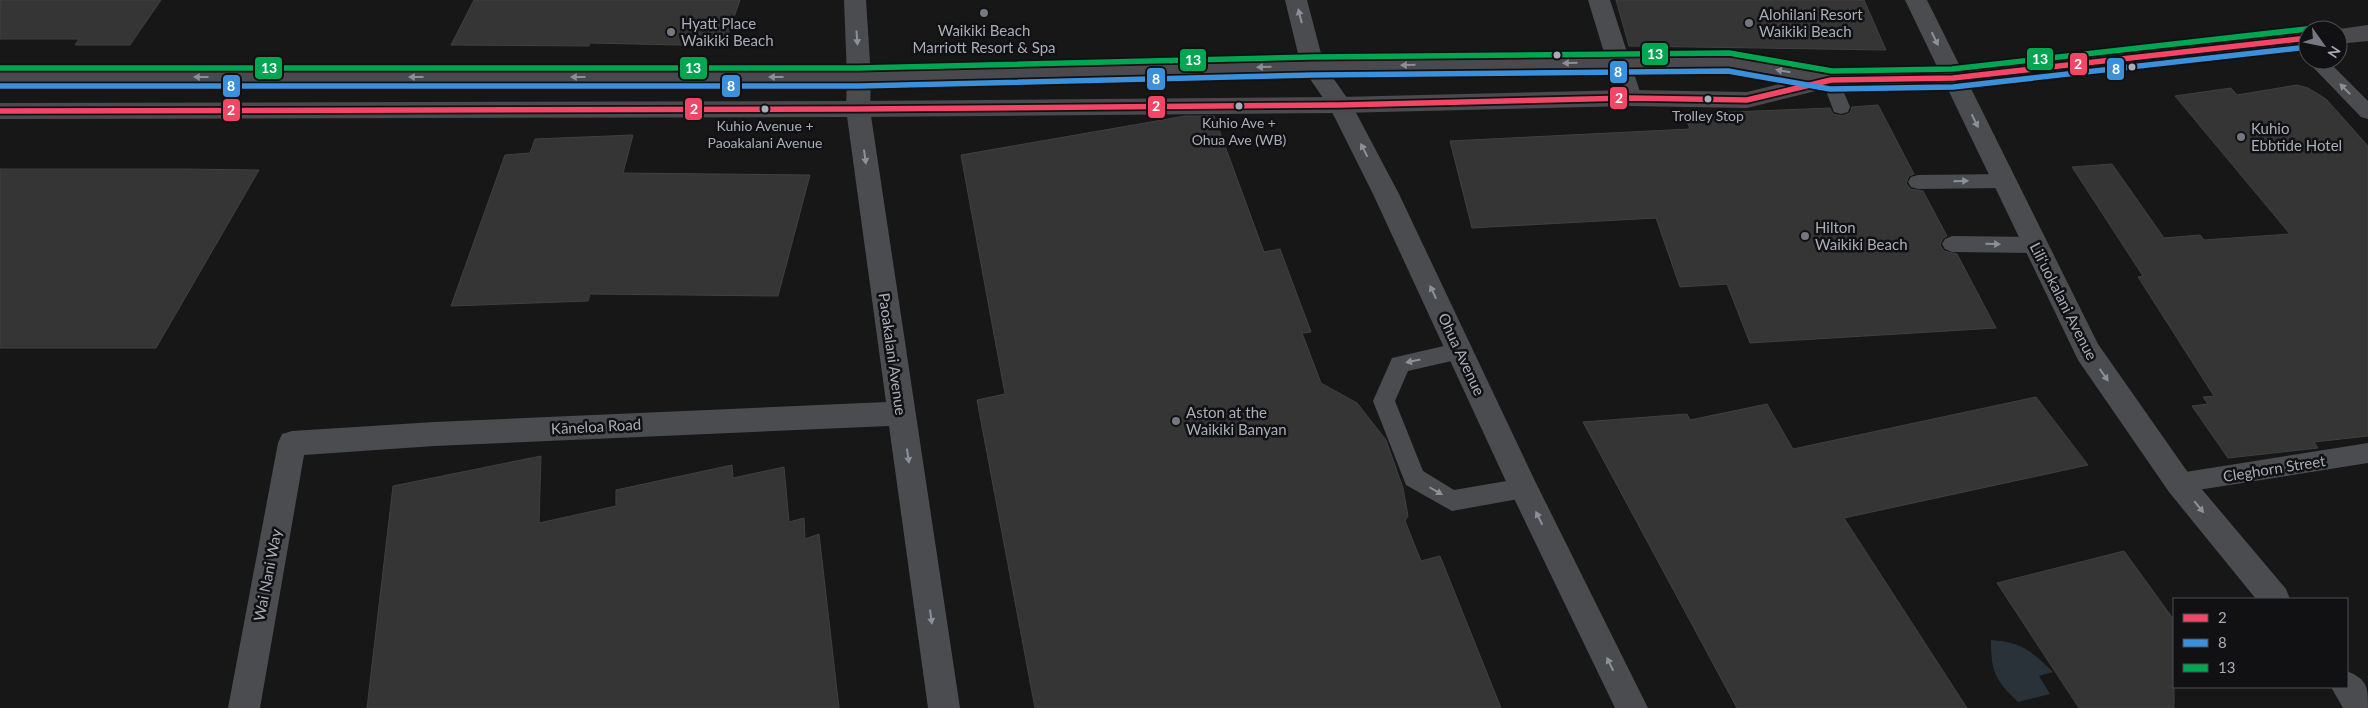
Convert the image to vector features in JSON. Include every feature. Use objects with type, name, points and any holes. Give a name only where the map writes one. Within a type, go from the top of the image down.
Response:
[{"type":"street","name":"Paoakalani Avenue","points":[[854,0],[860,76],[858,109],[944,708]]},
{"type":"street","name":"Ohua Avenue","points":[[1296,0],[1313,66],[1340,104],[1386,194],[1524,488],[1632,708]]},
{"type":"street","points":[[1600,0],[1630,98]]},
{"type":"street","name":"Liliʻuokalani Avenue","points":[[1916,0],[2088,352],[2179,483],[2274,598]]},
{"type":"street","points":[[2348,35],[2368,33]]},
{"type":"street","points":[[0,77],[860,76],[1313,66],[1729,62],[1831,80],[1953,78],[2298,44]]},
{"type":"street","points":[[7,110],[41,77]]},
{"type":"street","points":[[609,109],[618,77]]},
{"type":"street","points":[[7,110],[858,109],[1340,104],[1630,98],[1747,100],[1831,80]]},
{"type":"street","name":"Kāneloa Road","points":[[292,443],[434,434],[901,413]]},
{"type":"street","name":"Wai Nani Way","points":[[244,708],[292,443]]},
{"type":"street","points":[[2348,687],[2364,708]]},
{"type":"lane","points":[[2326,70],[2368,112]]},
{"type":"lane","points":[[1831,80],[1841,107]]},
{"type":"lane","points":[[1918,182],[2004,181]]},
{"type":"lane","points":[[1952,244],[2035,245]]},
{"type":"lane","points":[[1461,351],[1400,364],[1384,401],[1414,478],[1452,501],[1524,488]]},
{"type":"lane","name":"Cleghorn Street","points":[[2179,483],[2368,453]]},
{"type":"shaded area","points":[[1991,640],[2018,645],[2032,653],[2053,672],[2039,676],[2050,694],[2018,702],[1999,681],[1993,667]]},
{"type":"building","points":[[0,0],[161,0],[130,45],[75,45],[79,39],[0,39]]},
{"type":"building","points":[[474,0],[740,0],[724,46],[590,43],[589,46],[451,45]]},
{"type":"building","name":"Alohilani Resort Waikiki Beach","points":[[1616,0],[1864,0],[1886,50],[1629,46]]},
{"type":"building","points":[[2297,85],[2308,88],[2326,99],[2368,146],[2368,436],[2314,442],[2318,448],[2228,458],[2192,406],[2208,404],[2203,397],[2214,396],[2138,277],[2143,276],[2072,167],[2112,164],[2164,238],[2200,235],[2204,240],[2290,234],[2175,96],[2231,88],[2237,95]]},
{"type":"building","name":"Hilton Waikiki Beach","points":[[1878,105],[1914,174],[1909,176],[1906,183],[1910,189],[1923,191],[1947,236],[1943,238],[1940,245],[1944,251],[1957,254],[1996,328],[1750,343],[1727,284],[1680,287],[1656,218],[1472,228],[1450,141],[1690,129],[1684,114],[1830,108],[1833,114],[1842,116],[1850,113],[1852,107]]},
{"type":"building","name":"Aston at the Waikiki Banyan","points":[[1185,116],[1214,116],[1264,252],[1280,249],[1311,332],[1302,333],[1321,383],[1357,403],[1386,440],[1403,488],[1408,516],[1405,521],[1421,561],[1440,556],[1501,708],[1035,708],[977,400],[1005,394],[961,155]]},
{"type":"building","points":[[633,135],[623,173],[810,175],[778,296],[590,294],[588,301],[451,306],[505,155],[530,153],[535,139]]},
{"type":"building","points":[[0,169],[259,170],[156,348],[0,348]]},
{"type":"building","points":[[2036,397],[2088,465],[1844,518],[1967,708],[1737,708],[1583,422],[1687,414],[1690,420],[1767,404],[1793,449]]},
{"type":"building","points":[[541,456],[539,523],[616,506],[616,490],[732,465],[733,478],[784,467],[789,522],[804,518],[805,539],[819,534],[839,708],[367,708],[393,486]]},
{"type":"building","points":[[2124,551],[2173,619],[2174,708],[2079,708],[1997,583]]},
{"type":"transit line","name":"13","points":[[0,68],[859,68],[1313,57],[1729,53],[1832,71],[1952,69],[2298,30]]},
{"type":"transit line","name":"2","points":[[0,111],[858,109],[1340,105],[1630,98],[1747,100],[1831,80],[1953,78],[2298,39]]},
{"type":"transit line","name":"8","points":[[0,86],[859,86],[1313,75],[1728,71],[1830,89],[1953,87],[2298,48]]},
{"type":"place","name":"Waikiki Beach Marriott Resort & Spa","points":[[984,13]]},
{"type":"place","name":"Alohilani Resort Waikiki Beach","points":[[1749,23]]},
{"type":"place","name":"Hyatt Place Waikiki Beach","points":[[671,32]]},
{"type":"place","name":"Trolley Stop","points":[[1708,99]]},
{"type":"place","name":"Kuhio Ave + Ohua Ave (WB)","points":[[1239,106]]},
{"type":"place","name":"Kuhio Avenue + Paoakalani Avenue","points":[[765,109]]},
{"type":"place","name":"Kuhio Ebbtide Hotel","points":[[2241,137]]},
{"type":"place","name":"Hilton Waikiki Beach","points":[[1805,236]]},
{"type":"place","name":"Aston at the Waikiki Banyan","points":[[1176,421]]}]
